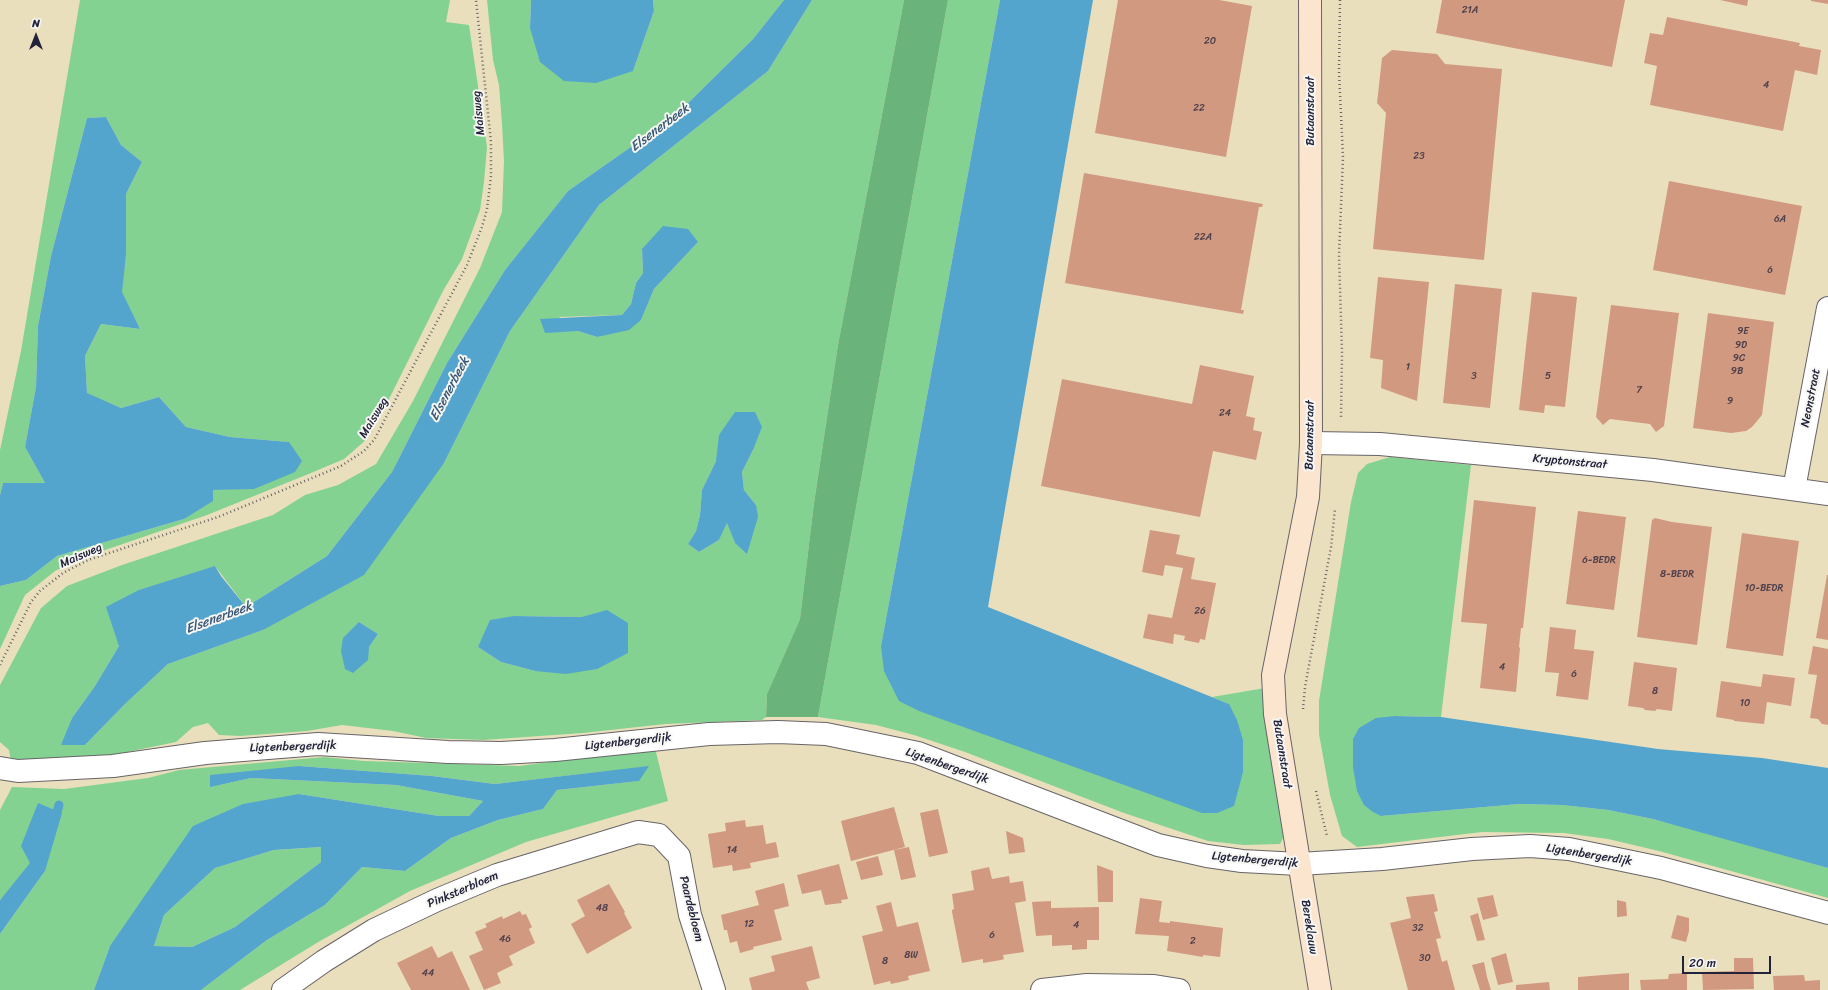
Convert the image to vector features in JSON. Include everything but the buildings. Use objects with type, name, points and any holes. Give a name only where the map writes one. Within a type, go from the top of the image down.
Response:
[{"type":"street","name":"Butaanstraat","points":[[1299,864],[1275,714],[1273,675],[1308,497],[1311,443],[1310,0]]},
{"type":"street","name":"Neonstraat","points":[[1794,489],[1828,308]]},
{"type":"street","name":"Kryptonstraat","points":[[1311,443],[1380,444],[1637,469],[1828,494]]},
{"type":"street","name":"Ligtenbergerdijk","points":[[0,768],[18,771],[76,769],[113,766],[205,753],[318,744],[448,752],[501,753],[555,750],[709,734],[778,732],[826,734],[918,753],[1158,845],[1207,856],[1242,861],[1299,864],[1382,859],[1479,849],[1530,846],[1569,849],[1661,868],[1828,913]]},
{"type":"street","name":"Pinksterbloem","points":[[283,990],[324,961],[374,930],[437,900],[497,875],[638,832],[659,835]]},
{"type":"street","name":"Paardebloem","points":[[659,835],[679,856],[690,915],[714,990]]},
{"type":"street","name":"Bereklauw","points":[[1299,864],[1320,990]]},
{"type":"street","points":[[1042,990],[1087,986],[1154,986],[1179,990]]},
{"type":"path","name":"Maisweg","points":[[0,665],[31,602],[44,587],[63,573],[88,560],[218,517],[341,466],[364,451],[374,440],[467,265],[482,227],[487,209],[491,176],[491,142],[476,0]]},
{"type":"green space","points":[[80,0],[450,0],[446,22],[469,25],[487,147],[484,182],[480,210],[462,259],[443,291],[385,407],[367,439],[344,459],[311,473],[207,515],[82,558],[55,571],[25,595],[0,649],[0,586],[26,580],[57,556],[184,519],[212,490],[254,488],[289,442],[230,437],[186,427],[159,397],[121,408],[87,394],[85,356],[101,324],[140,329],[121,292],[126,255],[126,194],[142,162],[121,145],[106,117],[87,118],[51,256],[38,326],[36,387],[25,447],[45,483],[3,483],[0,495],[0,450],[21,351]]},
{"type":"green space","points":[[487,0],[531,0],[530,28],[633,71],[654,11],[653,0],[784,0],[753,39],[675,116],[568,191],[505,270],[447,363],[392,472],[327,556],[246,607],[215,566],[119,646],[95,686],[72,718],[62,745],[85,745],[125,704],[168,664],[263,630],[444,463],[510,331],[599,205],[768,71],[812,0],[904,0],[838,345],[814,503],[800,619],[767,694],[766,717],[762,720],[665,724],[583,733],[483,740],[426,738],[393,731],[342,725],[307,731],[240,736],[219,735],[208,723],[193,727],[176,742],[103,757],[11,761],[9,750],[0,742],[0,685],[41,608],[67,586],[122,565],[273,515],[305,495],[338,485],[376,464],[413,401],[480,268],[502,212],[504,161],[502,124],[499,85],[493,60]],"holes":[[[698,242],[654,289],[641,320],[597,337],[578,331],[559,317],[622,315],[631,304],[636,283],[643,273],[642,249]],[[753,450],[742,472],[744,490],[756,505],[735,543],[727,522],[719,540],[699,552],[688,544],[696,531],[700,515],[702,490],[716,461]],[[514,616],[582,617],[535,671],[501,662],[478,647]],[[359,622],[378,634],[369,647]]]},
{"type":"green space","points":[[904,0],[948,0],[818,717],[766,717],[767,694],[800,619],[814,503],[838,345]]},
{"type":"green space","points":[[948,0],[1000,0],[881,646],[1229,704],[1212,697],[1265,688],[1286,832],[1280,844],[1244,845],[1208,841],[1124,813],[965,752],[914,735],[876,725],[818,717]]},
{"type":"green space","points":[[1390,457],[1471,465],[1441,717],[1396,716],[1381,816],[1519,804],[1562,805],[1608,810],[1653,819],[1704,832],[1828,868],[1828,898],[1659,851],[1608,839],[1564,833],[1482,832],[1357,847],[1342,836],[1330,795],[1319,734],[1319,701],[1351,502],[1358,473],[1367,464]]},
{"type":"green space","points":[[655,748],[668,801],[526,842],[410,891],[320,941],[240,990],[201,990],[267,940],[325,905],[362,867],[405,871],[451,838],[498,820],[543,809],[557,790],[638,781],[608,771],[495,784],[432,776],[299,766],[210,787],[251,778],[396,785],[483,801],[469,816],[439,816],[299,794],[110,946],[94,990],[0,990],[0,934],[45,871],[31,863],[0,900],[0,810],[12,787],[64,789],[148,778],[179,770],[324,757],[364,761],[519,766]]},
{"type":"green space","points":[[322,847],[321,862],[235,927],[192,947],[154,946],[164,915],[215,868],[274,850]]},
{"type":"water","points":[[531,0],[653,0],[654,11],[633,71],[596,83],[564,81],[540,62],[530,28]]},
{"type":"water","points":[[784,0],[812,0],[768,71],[599,205],[510,331],[444,463],[364,575],[263,630],[168,664],[125,704],[85,745],[61,745],[72,718],[95,686],[119,646],[106,607],[139,590],[215,566],[221,576],[246,607],[327,556],[392,472],[447,363],[505,270],[568,191],[675,116],[753,39]]},
{"type":"water","points":[[1000,0],[1093,0],[988,607],[1229,704],[1237,720],[1243,740],[1243,772],[1234,806],[1217,813],[1202,813],[919,711],[899,701],[884,671],[881,646]]},
{"type":"water","points":[[106,117],[121,145],[142,162],[126,194],[126,255],[122,292],[140,329],[101,324],[85,356],[87,393],[121,408],[159,397],[186,427],[230,437],[289,442],[302,461],[295,472],[254,489],[213,490],[213,501],[184,519],[57,556],[26,580],[0,586],[0,495],[3,483],[45,483],[25,447],[36,387],[38,326],[51,256],[87,118]]},
{"type":"water","points":[[663,226],[688,229],[698,242],[654,289],[641,320],[629,330],[597,337],[578,331],[545,333],[540,319],[622,315],[631,304],[636,283],[643,273],[642,249]]},
{"type":"water","points":[[735,412],[755,412],[762,427],[742,472],[744,490],[756,505],[758,517],[747,554],[735,543],[727,523],[719,540],[699,552],[688,544],[696,531],[700,515],[702,490],[716,461],[719,435]]},
{"type":"water","points":[[607,610],[628,623],[628,653],[597,669],[566,674],[535,671],[501,662],[478,647],[490,620],[514,616],[582,617]]},
{"type":"water","points":[[359,622],[378,634],[369,647],[368,660],[353,673],[345,669],[341,651],[343,638]]},
{"type":"water","points":[[1396,716],[1441,717],[1658,749],[1762,758],[1828,768],[1828,868],[1653,819],[1608,810],[1562,805],[1519,804],[1381,816],[1364,805],[1357,791],[1353,767],[1353,739],[1359,728],[1376,718]]},
{"type":"water","points":[[299,766],[432,776],[495,784],[649,766],[639,781],[557,790],[543,809],[498,820],[451,838],[405,871],[362,867],[325,905],[267,940],[201,990],[94,990],[110,946],[193,826],[243,804],[299,794],[439,816],[469,816],[483,801],[396,785],[251,778],[210,787],[210,775]],"holes":[[[321,847],[321,862],[235,927],[192,947],[154,946],[164,915],[215,868],[274,850]]]},
{"type":"water","points":[[38,803],[62,813],[45,871],[0,934],[0,900],[30,863],[21,846]]},
{"type":"waterway","name":"Elsenerbeek","points":[[54,823],[59,805]]}]
